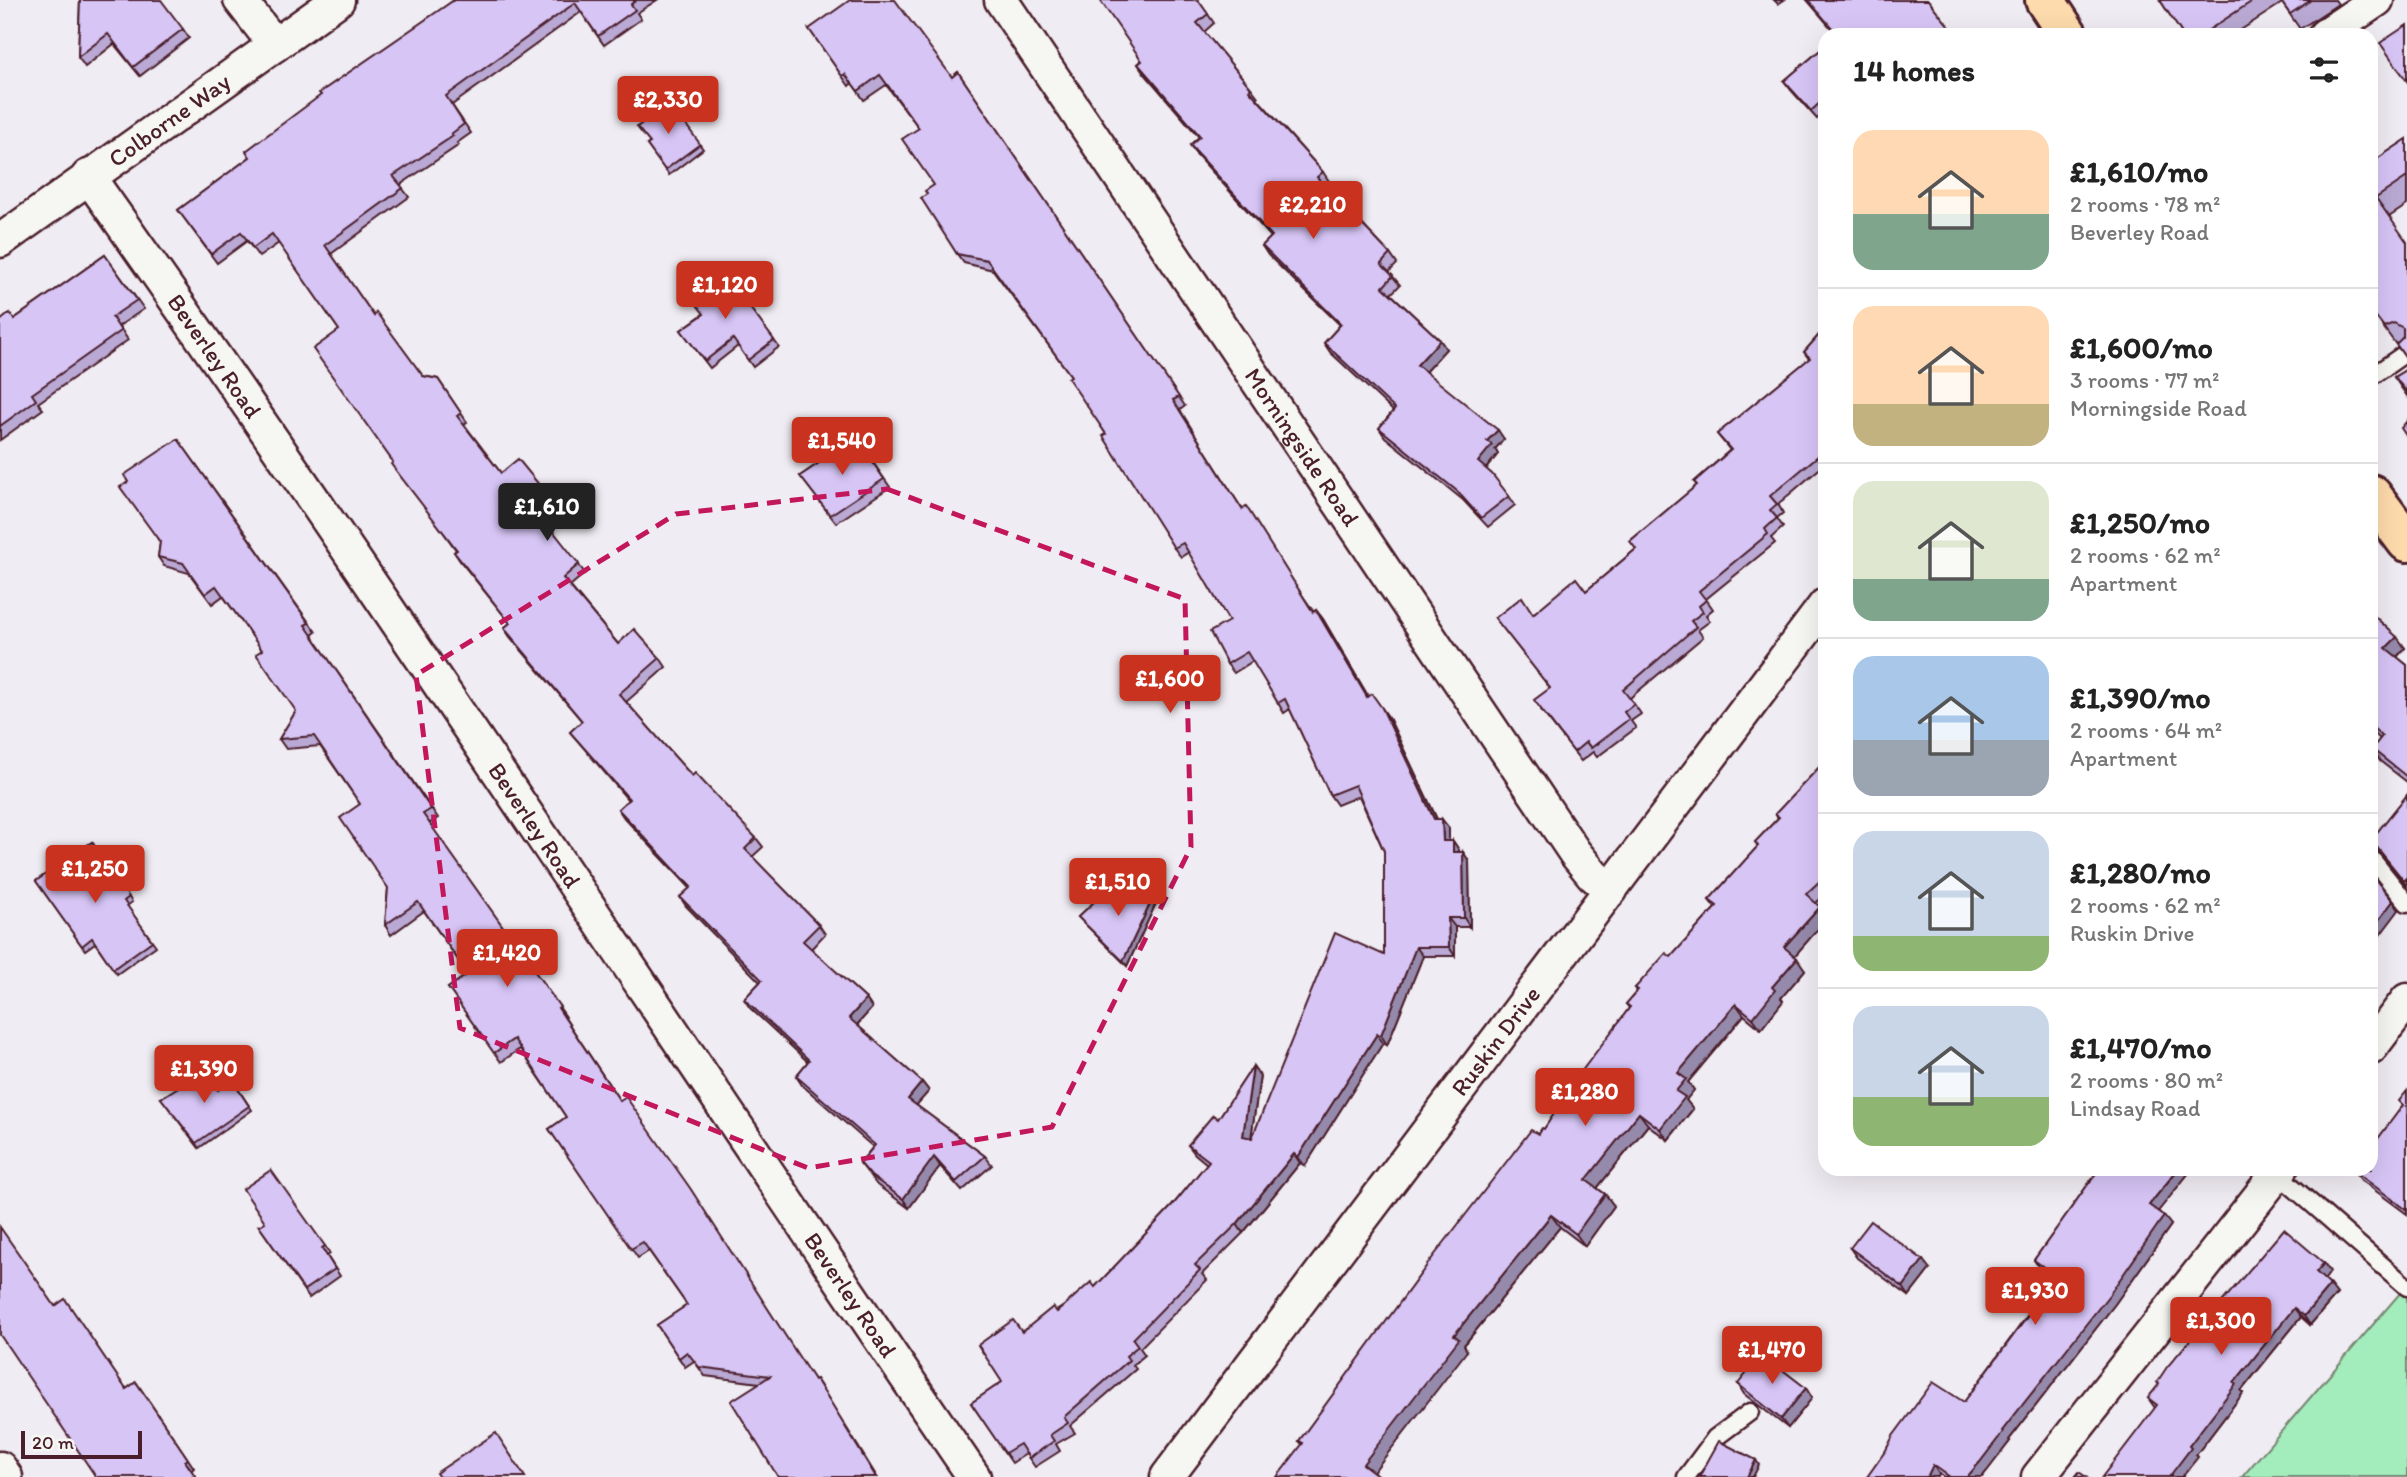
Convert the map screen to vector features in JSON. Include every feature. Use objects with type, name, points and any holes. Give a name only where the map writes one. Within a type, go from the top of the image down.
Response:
[{"type":"main road","points":[[2045,0],[2063,28]]},
{"type":"main road","points":[[2378,503],[2407,542]]},
{"type":"street","points":[[240,0],[275,45]]},
{"type":"street","name":"Colborne Way","points":[[0,241],[338,0]]},
{"type":"street","name":"Morningside Road","points":[[1001,0],[1575,853],[1593,875],[1611,890]]},
{"type":"street","points":[[2335,28],[2377,0]]},
{"type":"street","name":"Beverley Road","points":[[88,176],[229,373],[432,671],[974,1477]]},
{"type":"street","name":"Ruskin Drive","points":[[1167,1477],[1818,614]]},
{"type":"street","points":[[2378,1039],[2407,1000]]},
{"type":"street","points":[[2038,1477],[2276,1176]]},
{"type":"street","points":[[0,1468],[6,1477]]},
{"type":"lane","points":[[2378,372],[2407,352]]},
{"type":"lane","points":[[2378,867],[2407,904]]},
{"type":"lane","points":[[2285,1176],[2407,1287]]},
{"type":"lane","points":[[1686,1477],[1715,1438],[1750,1412]]},
{"type":"highlighted area","points":[[887,489],[1185,599],[1191,847],[1052,1127],[808,1168],[460,1028],[416,675],[676,514]]},
{"type":"green space","points":[[2407,1285],[2407,1477],[2242,1477]]},
{"type":"building","points":[[80,0],[161,0],[183,29],[133,67],[108,34],[78,57]]},
{"type":"building","points":[[454,0],[637,0],[631,4],[635,10],[598,36],[575,3],[446,96],[464,124],[451,134],[453,136],[393,176],[403,188],[325,245],[374,316],[376,312],[423,376],[438,379],[461,413],[457,416],[501,473],[518,459],[541,487],[527,498],[579,564],[563,578],[618,644],[634,629],[660,658],[619,694],[692,776],[695,773],[756,838],[745,849],[819,925],[803,941],[866,999],[849,1018],[922,1082],[908,1099],[985,1156],[956,1182],[934,1157],[903,1199],[871,1176],[860,1163],[875,1145],[796,1076],[809,1060],[744,999],[762,980],[680,897],[691,887],[618,809],[629,799],[570,732],[582,721],[504,628],[510,623],[454,552],[457,550],[391,464],[393,462],[313,349],[339,330],[272,234],[253,248],[241,232],[211,254],[178,210],[250,157],[246,151],[321,95],[319,93]]},
{"type":"building","points":[[850,0],[895,0],[952,77],[958,72],[1179,397],[1173,400],[1242,509],[1246,506],[1313,612],[1316,610],[1367,697],[1372,694],[1382,708],[1434,819],[1442,819],[1443,841],[1453,841],[1453,852],[1463,852],[1464,918],[1448,918],[1449,947],[1416,947],[1381,1035],[1377,1034],[1298,1157],[1294,1154],[1237,1224],[1195,1265],[1200,1270],[1133,1339],[1138,1346],[1126,1356],[1129,1360],[1064,1417],[1068,1423],[1050,1435],[1054,1441],[1029,1458],[1020,1444],[1005,1453],[971,1403],[1002,1382],[978,1345],[1013,1320],[1022,1332],[1053,1307],[1057,1312],[1091,1282],[1095,1287],[1172,1206],[1209,1161],[1188,1145],[1213,1115],[1218,1119],[1253,1066],[1243,1136],[1252,1138],[1335,933],[1384,955],[1384,851],[1355,785],[1330,795],[1285,699],[1278,703],[1247,652],[1227,664],[1210,632],[1229,621],[1183,543],[1174,548],[1103,436],[1106,434],[1068,378],[1071,376],[987,260],[957,254],[921,198],[927,194],[925,191],[934,185],[902,139],[919,128],[880,75],[858,91],[845,74],[842,76],[809,29]]},
{"type":"building","points":[[1100,0],[1198,0],[1208,14],[1197,23],[1251,88],[1249,90],[1323,172],[1317,177],[1390,254],[1381,264],[1393,276],[1383,287],[1440,340],[1417,365],[1498,430],[1487,441],[1492,445],[1478,462],[1492,474],[1509,496],[1481,518],[1457,491],[1379,428],[1395,409],[1324,343],[1341,324],[1262,246],[1272,236],[1190,145],[1200,136],[1138,64],[1142,61]]},
{"type":"building","points":[[1808,0],[1928,0],[1950,28],[1832,28]]},
{"type":"building","points":[[2160,0],[2254,0],[2212,28],[2178,28]]},
{"type":"building","points":[[2280,0],[2311,0],[2290,14]]},
{"type":"building","points":[[2407,25],[2407,81],[2380,43]]},
{"type":"building","points":[[1818,52],[1818,104],[1811,111],[1784,81]]},
{"type":"building","points":[[670,103],[700,144],[665,170],[647,145],[650,143],[637,127]]},
{"type":"building","points":[[2407,139],[2407,177],[2378,197],[2378,158]]},
{"type":"building","points":[[2378,201],[2407,242],[2407,360],[2396,344],[2403,337],[2403,328],[2394,323],[2384,327],[2378,319]]},
{"type":"building","points":[[105,255],[137,300],[112,317],[121,331],[32,394],[36,400],[0,426],[0,321],[10,313],[14,319]]},
{"type":"building","points":[[724,273],[774,340],[748,360],[733,339],[705,361],[681,330],[704,314],[690,296]]},
{"type":"building","points":[[1818,336],[1818,456],[1770,496],[1777,504],[1770,510],[1777,518],[1765,529],[1768,534],[1699,591],[1706,600],[1699,606],[1703,612],[1691,621],[1696,627],[1623,690],[1634,704],[1624,712],[1629,719],[1591,748],[1586,742],[1574,752],[1534,700],[1550,688],[1495,618],[1522,597],[1533,614],[1576,578],[1586,591],[1636,549],[1630,541],[1697,485],[1694,482],[1731,450],[1717,434],[1810,358],[1804,352]]},
{"type":"building","points":[[2407,369],[2407,392],[2394,377]]},
{"type":"building","points":[[2407,421],[2407,437],[2401,428]]},
{"type":"building","points":[[856,438],[884,479],[830,515],[800,476]]},
{"type":"building","points":[[178,439],[309,623],[305,625],[431,809],[423,814],[560,1007],[558,1008],[620,1101],[626,1097],[690,1188],[814,1380],[816,1379],[876,1477],[778,1477],[731,1401],[770,1376],[699,1367],[687,1352],[679,1358],[657,1325],[687,1305],[643,1242],[631,1249],[549,1129],[566,1117],[514,1039],[494,1053],[448,988],[468,974],[418,902],[385,925],[388,888],[340,818],[360,804],[314,736],[279,739],[296,711],[256,654],[262,650],[216,586],[205,594],[183,563],[158,557],[160,542],[120,487],[128,482],[124,475]]},
{"type":"building","points":[[2378,619],[2397,637],[2386,648],[2407,665],[2407,777],[2378,754],[2378,741],[2382,736],[2378,732]]},
{"type":"building","points":[[1818,768],[1818,883],[1806,894],[1818,905],[1818,909],[1784,947],[1797,958],[1772,987],[1775,990],[1753,1018],[1736,1004],[1678,1073],[1686,1079],[1676,1091],[1685,1097],[1660,1129],[1639,1113],[1586,1180],[1605,1194],[1576,1234],[1551,1215],[1454,1335],[1459,1339],[1363,1464],[1380,1477],[1277,1477],[1303,1443],[1299,1441],[1433,1257],[1531,1130],[1538,1134],[1544,1129],[1584,1068],[1630,1007],[1626,1004],[1638,990],[1635,988],[1666,953],[1671,957],[1717,906],[1709,900],[1758,846],[1755,842],[1779,817],[1775,814]]},
{"type":"building","points":[[2407,795],[2407,881],[2404,881],[2378,849],[2378,831]]},
{"type":"building","points":[[92,842],[129,897],[124,901],[152,941],[113,969],[92,938],[82,946],[36,881]]},
{"type":"building","points":[[1114,883],[1123,901],[1160,883],[1123,961],[1078,917]]},
{"type":"building","points":[[2378,883],[2393,901],[2378,921]]},
{"type":"building","points":[[205,1070],[218,1090],[232,1080],[249,1106],[196,1143],[161,1098]]},
{"type":"building","points":[[2407,1091],[2407,1210],[2361,1176],[2378,1176],[2378,1139],[2403,1105],[2399,1101]]},
{"type":"building","points":[[271,1170],[325,1246],[322,1248],[335,1269],[304,1290],[259,1226],[265,1222],[243,1189]]},
{"type":"building","points":[[2094,1176],[2172,1176],[2149,1205],[2164,1216],[2109,1295],[1967,1477],[1950,1477],[1933,1465],[1927,1477],[1867,1477],[1933,1382],[1964,1402],[2057,1277],[2034,1260]]},
{"type":"building","points":[[1871,1221],[1923,1260],[1903,1287],[1850,1248]]},
{"type":"building","points":[[0,1227],[55,1306],[65,1299],[126,1389],[136,1382],[188,1459],[185,1461],[196,1477],[96,1477],[0,1335]]},
{"type":"building","points":[[2284,1229],[2324,1263],[2316,1272],[2330,1285],[2304,1316],[2294,1308],[2234,1383],[2236,1384],[2169,1477],[2102,1477],[2157,1405],[2148,1398],[2167,1367]]},
{"type":"building","points":[[1762,1354],[1806,1388],[1781,1419],[1738,1384]]},
{"type":"building","points":[[496,1433],[525,1477],[439,1477],[436,1473]]},
{"type":"building","points":[[1719,1441],[1756,1460],[1747,1477],[1699,1477]]}]
